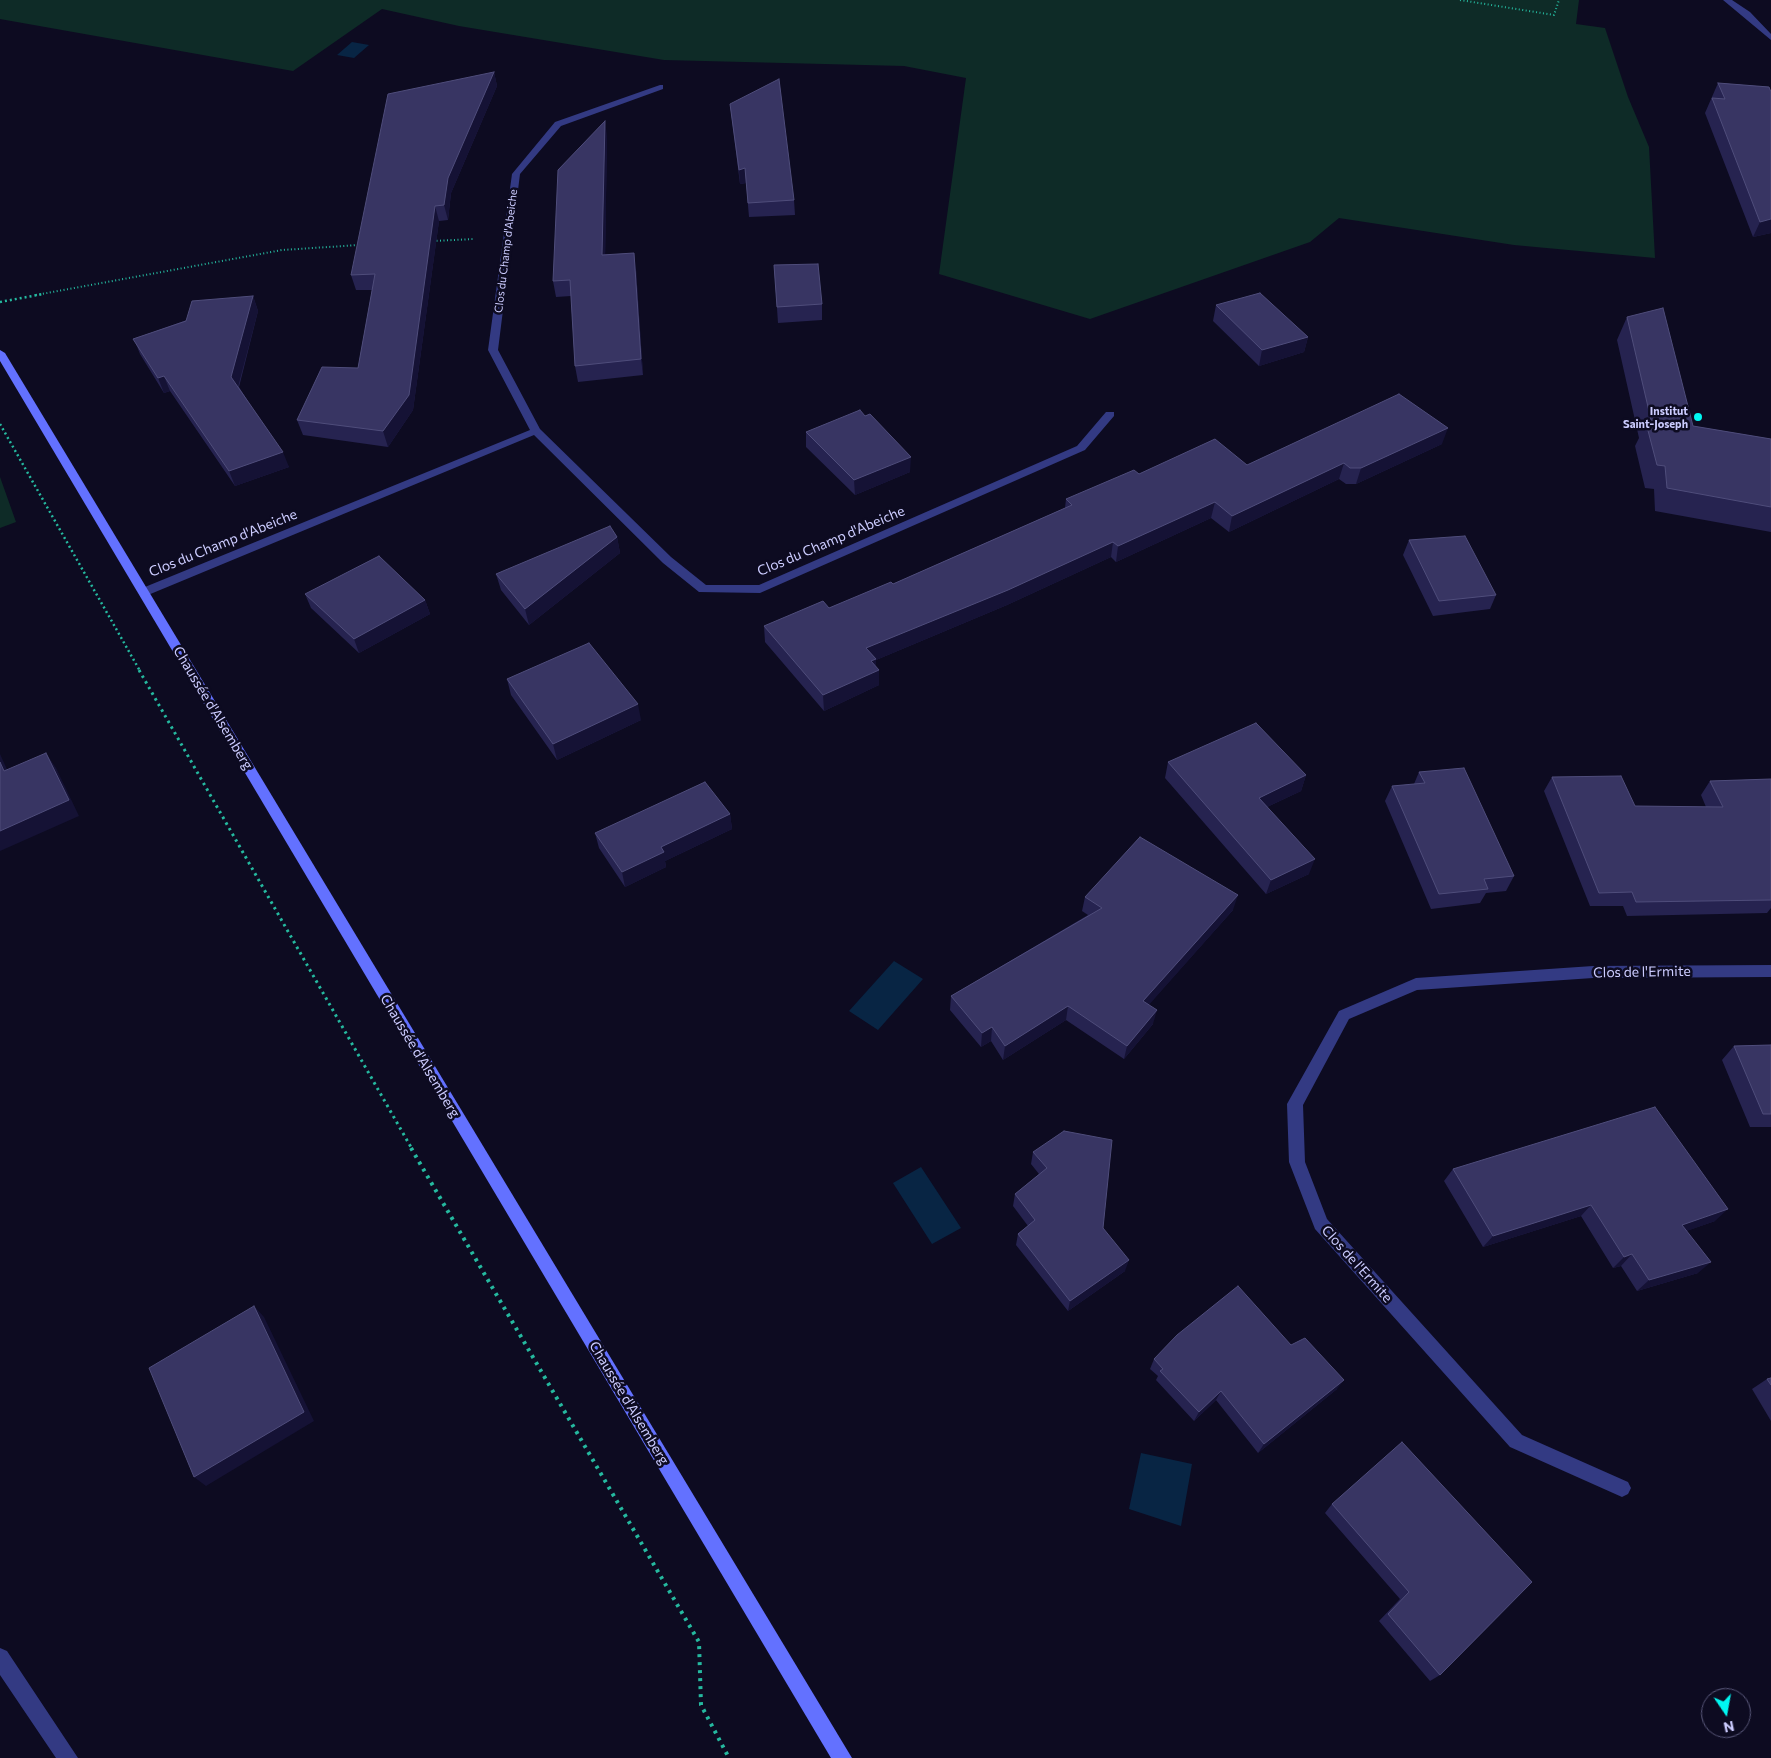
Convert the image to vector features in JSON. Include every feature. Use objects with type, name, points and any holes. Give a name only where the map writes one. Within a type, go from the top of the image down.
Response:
[{"type":"main road","name":"Chaussée d'Alsemberg","points":[[0,353],[842,1758]]},
{"type":"street","points":[[1727,0],[1747,14],[1771,38]]},
{"type":"street","name":"Clos du Champ d'Abeiche","points":[[660,88],[558,124],[516,174],[493,350],[536,431],[667,560],[703,589],[760,589],[1082,448],[1110,414]]},
{"type":"street","name":"Clos du Champ d'Abeiche","points":[[144,592],[536,431]]},
{"type":"street","name":"Clos de l'Ermite","points":[[1622,1488],[1516,1441],[1321,1224],[1297,1162],[1295,1104],[1344,1015],[1416,984],[1593,972],[1771,971]]},
{"type":"street","points":[[0,1658],[68,1758]]},
{"type":"path","points":[[1460,0],[1554,15],[1558,0]]},
{"type":"path","points":[[428,241],[508,237]]},
{"type":"path","points":[[0,302],[282,250],[360,245]]},
{"type":"path","points":[[0,424],[420,1164],[700,1642],[701,1705],[729,1758]]},
{"type":"green space","points":[[0,0],[1579,0],[1576,24],[1605,28],[1628,97],[1649,147],[1655,258],[1514,245],[1339,218],[1310,242],[1090,319],[939,274],[966,78],[904,66],[664,60],[459,26],[382,9],[293,71],[0,19]]},
{"type":"green space","points":[[0,477],[16,522],[0,528]]},
{"type":"water","points":[[352,42],[369,45],[354,58],[337,55]]},
{"type":"water","points":[[894,961],[923,979],[878,1030],[849,1011]]},
{"type":"water","points":[[921,1167],[961,1228],[932,1244],[893,1183]]},
{"type":"water","points":[[1141,1453],[1192,1464],[1181,1526],[1129,1509]]},
{"type":"building","points":[[494,72],[448,178],[444,205],[435,206],[409,395],[383,431],[297,420],[322,367],[358,368],[375,274],[351,275],[388,94]]},
{"type":"building","points":[[779,79],[794,200],[748,203],[745,168],[739,170],[730,104]]},
{"type":"building","points":[[1718,83],[1769,87],[1771,92],[1771,219],[1760,222],[1712,98],[1725,99]]},
{"type":"building","points":[[605,121],[602,255],[634,253],[641,359],[575,366],[570,280],[553,281],[558,170]]},
{"type":"building","points":[[818,264],[822,304],[777,307],[774,265]]},
{"type":"building","points":[[1260,293],[1308,337],[1262,350],[1216,305]]},
{"type":"building","points":[[253,296],[231,377],[283,452],[229,471],[164,376],[158,378],[133,339],[186,321],[192,301]]},
{"type":"building","points":[[1663,308],[1693,426],[1771,439],[1771,507],[1667,488],[1665,466],[1657,465],[1646,423],[1652,424],[1627,317]]},
{"type":"building","points":[[1399,394],[1448,428],[1361,468],[1350,468],[1344,463],[1232,516],[1215,502],[1118,546],[1113,542],[1008,590],[866,648],[876,659],[871,661],[879,670],[823,695],[764,626],[823,601],[829,608],[891,582],[893,584],[1072,505],[1066,499],[1134,470],[1139,474],[1215,439],[1247,465]]},
{"type":"building","points":[[860,410],[865,416],[870,414],[911,457],[854,480],[806,432]]},
{"type":"building","points":[[610,526],[617,537],[525,609],[496,574]]},
{"type":"building","points":[[1465,536],[1496,595],[1439,601],[1409,540]]},
{"type":"building","points":[[379,556],[425,600],[354,639],[305,594]]},
{"type":"building","points":[[589,643],[638,704],[553,744],[507,679]]},
{"type":"building","points":[[1256,723],[1306,775],[1259,798],[1315,859],[1271,880],[1168,762]]},
{"type":"building","points":[[46,753],[69,800],[0,831],[0,762],[4,771]]},
{"type":"building","points":[[1464,768],[1514,876],[1484,879],[1488,889],[1439,894],[1392,786],[1425,783],[1419,772]]},
{"type":"building","points":[[1621,776],[1635,806],[1723,807],[1710,781],[1771,779],[1771,900],[1636,902],[1632,892],[1599,893],[1552,777]]},
{"type":"building","points":[[705,782],[730,814],[661,847],[664,852],[622,872],[595,833]]},
{"type":"building","points":[[1140,837],[1238,895],[1143,1001],[1157,1010],[1127,1046],[1068,1006],[1005,1046],[992,1027],[982,1033],[951,996],[1102,908],[1085,897]]},
{"type":"building","points":[[1771,1045],[1771,1114],[1763,1114],[1734,1046]]},
{"type":"building","points":[[1655,1107],[1728,1209],[1682,1225],[1711,1262],[1649,1280],[1632,1254],[1624,1257],[1591,1205],[1493,1236],[1453,1169]]},
{"type":"building","points":[[1064,1131],[1112,1140],[1103,1228],[1129,1260],[1070,1301],[1018,1234],[1035,1220],[1015,1194],[1047,1168],[1033,1152]]},
{"type":"building","points":[[1238,1286],[1291,1345],[1305,1338],[1344,1380],[1264,1444],[1221,1391],[1199,1412],[1160,1371],[1163,1369],[1154,1359],[1177,1335]]},
{"type":"building","points":[[254,1306],[304,1412],[194,1477],[149,1368]]},
{"type":"building","points":[[1402,1442],[1532,1582],[1440,1675],[1388,1614],[1409,1592],[1332,1504]]},
{"type":"place","name":"Institut Saint-Joseph","points":[[1698,417]]}]
